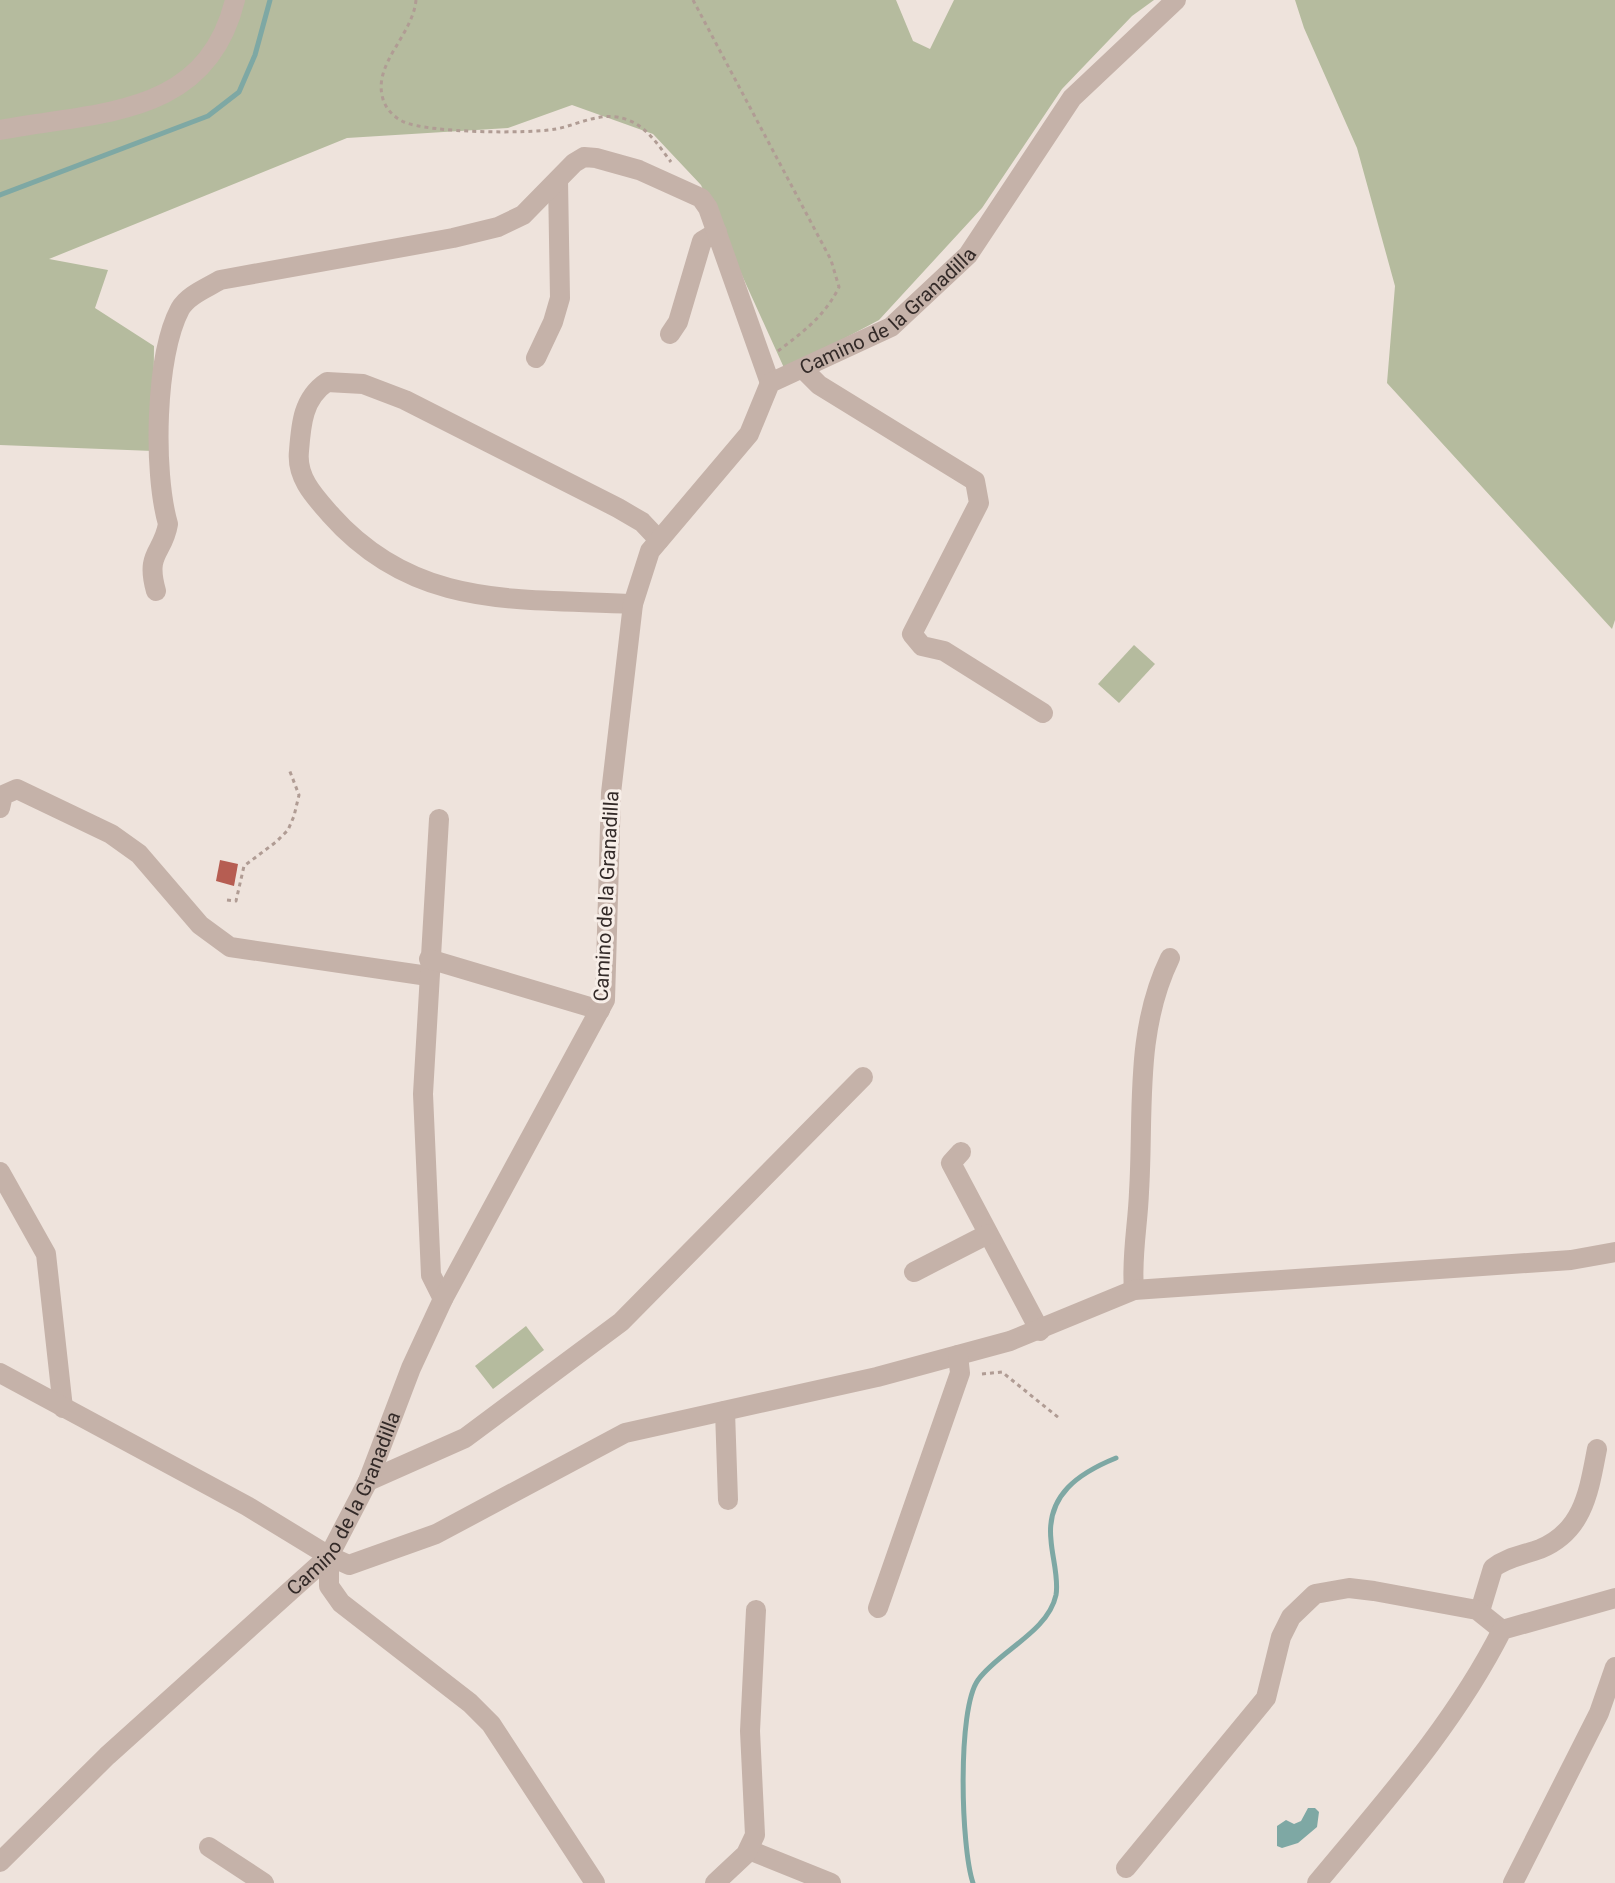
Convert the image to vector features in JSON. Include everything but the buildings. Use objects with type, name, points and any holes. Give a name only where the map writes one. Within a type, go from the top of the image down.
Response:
[{"type":"street","points":[[0,130],[117,110],[158,99],[193,76],[219,43],[235,0]]},
{"type":"street","name":"Camino de la Granadilla","points":[[0,1862],[107,1756],[329,1556],[368,1481],[411,1368],[443,1299],[605,1000],[611,793],[633,604],[650,551],[749,434],[767,374],[803,369],[891,327],[968,255],[1072,98],[1176,0]]},
{"type":"street","points":[[156,591],[152,558],[166,534],[159,430],[163,355],[180,309],[191,297],[220,280],[498,227],[523,215],[584,157],[639,170],[701,198],[717,232],[767,374]]},
{"type":"street","points":[[536,358],[553,322],[560,298],[558,180]]},
{"type":"street","points":[[670,334],[678,322],[702,241],[717,232]]},
{"type":"street","points":[[803,369],[819,385],[975,481],[979,503],[912,629],[914,639],[922,646],[944,651],[1043,713]]},
{"type":"street","points":[[633,604],[467,595],[425,583],[370,553],[332,517],[303,479],[298,457],[308,399],[327,382],[363,384],[405,400],[618,508],[642,522],[659,540]]},
{"type":"street","points":[[0,808],[3,795],[17,789],[111,834],[139,854],[200,925],[230,947],[429,968],[600,1010]]},
{"type":"street","points":[[439,819],[423,1094],[431,1275],[443,1299]]},
{"type":"street","points":[[1134,1290],[1142,1136],[1140,1092],[1146,1025],[1158,983],[1170,958]]},
{"type":"street","points":[[368,1481],[465,1438],[621,1322],[863,1077]]},
{"type":"street","points":[[961,1152],[951,1163],[1040,1331]]},
{"type":"street","points":[[0,1172],[46,1254],[63,1408]]},
{"type":"street","points":[[914,1272],[988,1234]]},
{"type":"street","points":[[0,1373],[247,1506],[349,1565],[436,1534],[625,1433],[958,1355],[1040,1331],[1134,1290],[1571,1260],[1615,1252]]},
{"type":"street","points":[[878,1608],[960,1373],[958,1355]]},
{"type":"street","points":[[725,1411],[728,1500]]},
{"type":"street","points":[[1480,1611],[1493,1568],[1560,1538],[1573,1525],[1588,1494],[1597,1449]]},
{"type":"street","points":[[329,1556],[329,1586],[341,1603],[470,1703],[491,1724],[595,1883]]},
{"type":"street","points":[[1126,1868],[1266,1698],[1281,1637],[1291,1617],[1315,1594],[1349,1588],[1480,1611],[1502,1630]]},
{"type":"street","points":[[1317,1883],[1420,1760],[1475,1683],[1502,1630],[1615,1598]]},
{"type":"street","points":[[715,1883],[749,1850],[755,1835],[750,1731],[756,1610]]},
{"type":"street","points":[[1513,1883],[1599,1713],[1615,1667]]},
{"type":"street","points":[[209,1847],[264,1883]]},
{"type":"street","points":[[749,1850],[831,1883]]},
{"type":"path","points":[[416,0],[414,16],[397,43],[381,83],[385,106],[392,115],[414,125],[521,132],[556,129],[609,116],[629,120],[645,130],[676,168]]},
{"type":"path","points":[[693,0],[831,260],[839,287],[823,314],[767,374]]},
{"type":"path","points":[[227,900],[236,901],[244,866],[288,830],[299,795],[289,769]]},
{"type":"path","points":[[982,1374],[1002,1372],[1059,1418]]},
{"type":"green space","points":[[0,0],[896,0],[913,41],[930,49],[954,0],[1154,0],[1132,16],[1062,89],[982,208],[879,320],[785,370],[701,185],[653,134],[572,105],[508,128],[347,138],[49,259],[108,270],[95,308],[154,346],[153,451],[0,445]]},
{"type":"green space","points":[[1295,0],[1615,0],[1615,620],[1612,629],[1387,383],[1395,286],[1357,148],[1304,28]]},
{"type":"green space","points":[[1134,645],[1155,664],[1119,703],[1098,684]]},
{"type":"green space","points":[[526,1326],[544,1350],[493,1389],[475,1366]]},
{"type":"water","points":[[1308,1808],[1319,1812],[1317,1827],[1298,1843],[1282,1848],[1277,1846],[1277,1826],[1286,1820],[1294,1824],[1301,1821]]},
{"type":"waterway","points":[[0,195],[208,116],[239,92],[255,55],[270,0]]},
{"type":"waterway","points":[[973,1883],[966,1841],[963,1779],[971,1696],[978,1680],[987,1670],[1033,1631],[1051,1608],[1057,1588],[1051,1524],[1060,1498],[1078,1479],[1116,1458]]}]
